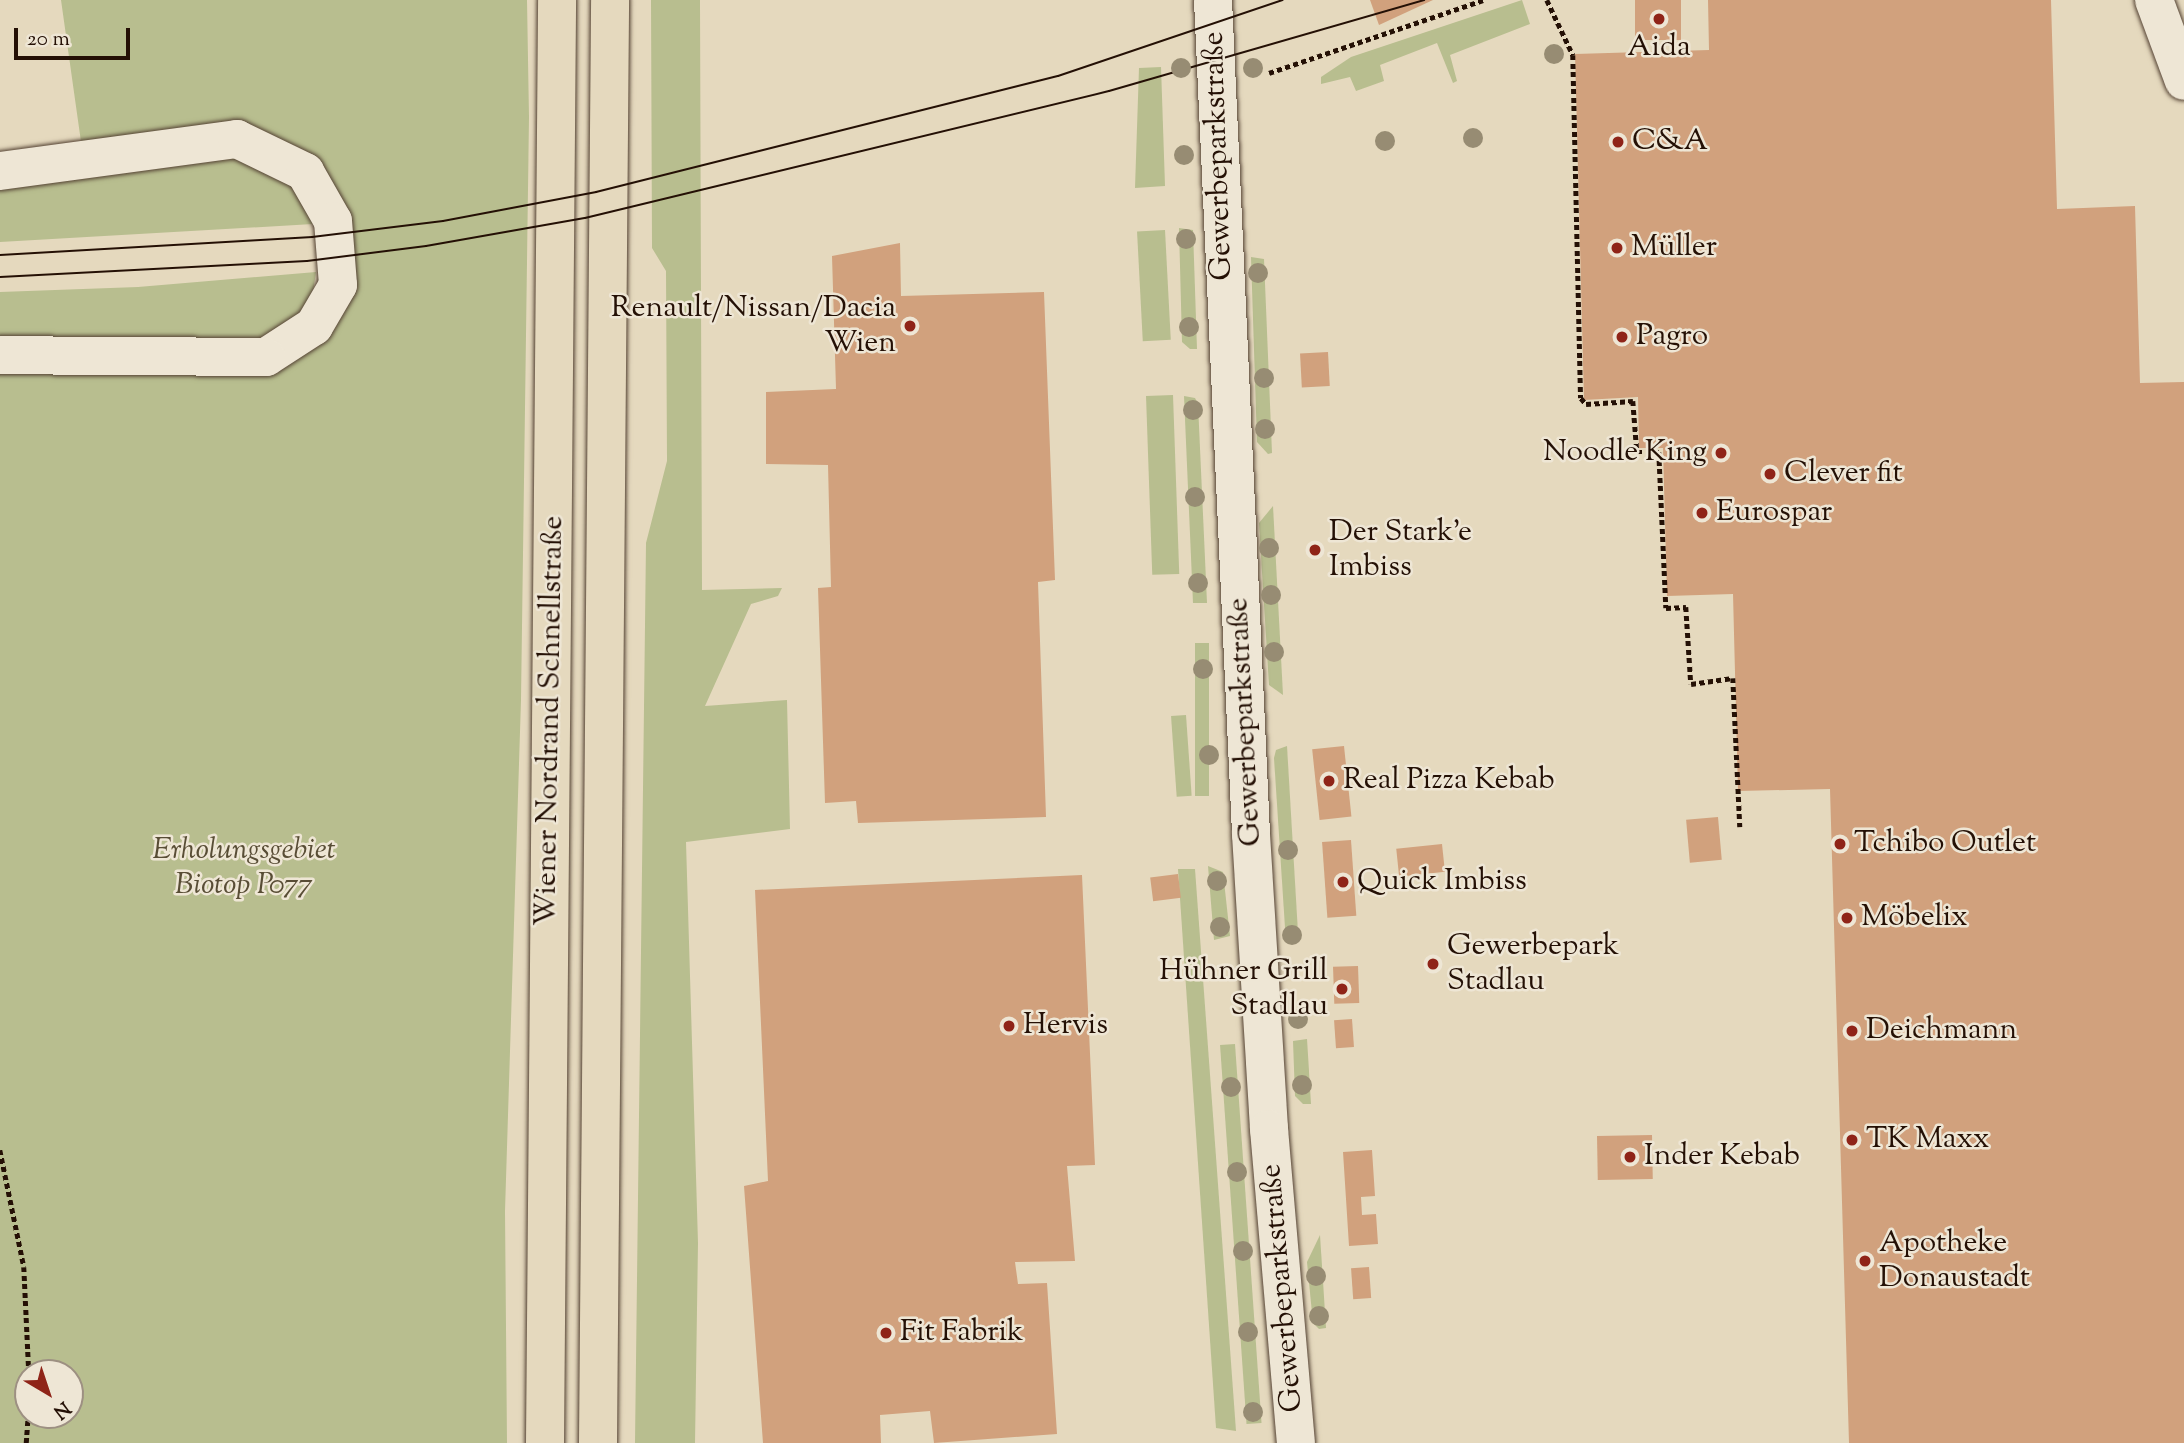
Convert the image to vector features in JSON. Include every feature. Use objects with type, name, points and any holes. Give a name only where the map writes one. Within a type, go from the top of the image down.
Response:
[{"type":"highway","name":"Wiener Nordrand Schnellstraße","points":[[545,1443],[557,0]]},
{"type":"highway","name":"Wiener Nordrand Schnellstraße","points":[[598,1443],[610,0]]},
{"type":"street","name":"Gewerbeparkstraße","points":[[1213,0],[1251,821],[1269,1129],[1296,1443]]},
{"type":"street","points":[[2154,0],[2184,81]]},
{"type":"street","points":[[0,171],[237,139],[305,172],[333,221],[338,285],[314,326],[266,357],[0,355]]},
{"type":"path","points":[[1269,73],[1483,0]]},
{"type":"path","points":[[1547,0],[1573,55],[1581,398],[1586,404],[1633,401],[1637,452],[1659,452],[1665,608],[1686,607],[1691,684],[1734,678],[1740,827]]},
{"type":"path","points":[[0,1150],[24,1267],[28,1359]]},
{"type":"green space","name":"Erholungsgebiet Biotop P077","points":[[61,0],[527,0],[529,117],[521,700],[505,1211],[507,1443],[0,1443],[0,362],[315,344],[340,202],[244,131],[82,149]]},
{"type":"green space","points":[[651,0],[700,0],[702,590],[782,588],[778,596],[751,604],[705,706],[787,700],[790,829],[686,842],[698,1243],[695,1443],[635,1443],[646,543],[667,461],[666,271],[652,248]]},
{"type":"green space","points":[[1522,0],[1530,24],[1450,55],[1457,81],[1453,83],[1437,43],[1380,65],[1384,81],[1356,91],[1350,77],[1321,84],[1321,77],[1351,57]]},
{"type":"green space","points":[[1161,67],[1165,186],[1135,188],[1139,68]]},
{"type":"green space","points":[[228,156],[290,176],[313,224],[0,242],[0,181]]},
{"type":"green space","points":[[1179,228],[1193,230],[1197,349],[1190,349],[1182,342]]},
{"type":"green space","points":[[1165,230],[1171,340],[1143,341],[1137,231]]},
{"type":"green space","points":[[1251,257],[1264,259],[1272,453],[1268,454],[1257,442]]},
{"type":"green space","points":[[316,272],[312,299],[277,338],[0,341],[0,292],[138,287]]},
{"type":"green space","points":[[1173,395],[1179,574],[1152,575],[1146,396]]},
{"type":"green space","points":[[1184,396],[1195,398],[1198,404],[1207,603],[1193,603]]},
{"type":"green space","points":[[1273,506],[1283,695],[1269,685],[1259,523]]},
{"type":"green space","points":[[1195,643],[1209,643],[1209,796],[1195,796]]},
{"type":"green space","points":[[1186,715],[1192,796],[1177,797],[1171,716]]},
{"type":"green space","points":[[1287,746],[1298,933],[1293,942],[1286,943],[1274,758],[1276,750]]},
{"type":"green space","points":[[1208,866],[1223,872],[1230,936],[1214,940]]},
{"type":"green space","points":[[1178,869],[1195,869],[1236,1431],[1216,1428]]},
{"type":"green space","points":[[1307,1039],[1311,1104],[1303,1104],[1295,1096],[1293,1041]]},
{"type":"green space","points":[[1235,1044],[1262,1423],[1247,1424],[1220,1045]]},
{"type":"green space","points":[[1320,1235],[1326,1328],[1319,1329],[1313,1323],[1307,1262]]},
{"type":"building","points":[[1370,0],[1433,0],[1379,25]]},
{"type":"building","points":[[1635,0],[1681,0],[1681,40],[1635,40]]},
{"type":"building","points":[[1708,0],[2051,0],[2057,209],[2135,206],[2140,383],[2184,382],[2184,1443],[1849,1443],[1830,789],[1738,791],[1733,594],[1667,596],[1663,448],[1639,448],[1638,397],[1584,400],[1575,54],[1709,50]]},
{"type":"building","points":[[900,243],[901,296],[1044,292],[1055,580],[1038,582],[1046,817],[858,823],[856,801],[825,803],[818,588],[831,587],[828,465],[766,464],[766,392],[836,389],[832,256]]},
{"type":"building","points":[[1328,352],[1330,386],[1302,387],[1300,353]]},
{"type":"building","points":[[1344,746],[1351,817],[1320,820],[1312,749]]},
{"type":"building","points":[[1718,817],[1722,860],[1690,863],[1686,820]]},
{"type":"building","points":[[1351,840],[1356,916],[1327,918],[1322,842]]},
{"type":"building","points":[[1442,844],[1445,872],[1399,877],[1396,849]]},
{"type":"building","points":[[1178,874],[1181,898],[1153,901],[1150,877]]},
{"type":"building","points":[[1082,875],[1095,1165],[1067,1166],[1075,1261],[1015,1262],[1018,1284],[1047,1283],[1057,1434],[934,1443],[930,1411],[880,1415],[881,1443],[763,1443],[744,1186],[768,1181],[755,890]]},
{"type":"building","points":[[1358,966],[1359,1003],[1334,1004],[1333,967]]},
{"type":"building","points":[[1352,1019],[1354,1047],[1336,1048],[1334,1020]]},
{"type":"building","points":[[1652,1135],[1653,1179],[1598,1180],[1597,1136]]},
{"type":"building","points":[[1372,1150],[1375,1196],[1361,1197],[1362,1215],[1376,1214],[1378,1244],[1349,1246],[1343,1152]]},
{"type":"building","points":[[1369,1267],[1371,1298],[1353,1299],[1351,1268]]},
{"type":"tram line","points":[[0,255],[312,237],[443,221],[596,192],[1058,76],[1282,0]]},
{"type":"tram line","points":[[0,277],[307,261],[426,246],[585,218],[1109,91],[1424,0]]},
{"type":"place","name":"Aida","points":[[1659,19]]},
{"type":"place","name":"C&A","points":[[1618,142]]},
{"type":"place","name":"Müller","points":[[1617,248]]},
{"type":"place","name":"Renault/Nissan/Dacia Wien","points":[[910,326]]},
{"type":"place","name":"Pagro","points":[[1622,337]]},
{"type":"place","name":"Noodle King","points":[[1721,453]]},
{"type":"place","name":"Clever fit","points":[[1770,474]]},
{"type":"place","name":"Eurospar","points":[[1702,513]]},
{"type":"place","name":"Der Stark'e Imbiss","points":[[1315,550]]},
{"type":"place","name":"Real Pizza Kebab","points":[[1329,781]]},
{"type":"place","name":"Tchibo Outlet","points":[[1840,844]]},
{"type":"place","name":"Quick Imbiss","points":[[1343,882]]},
{"type":"place","name":"Möbelix","points":[[1847,918]]},
{"type":"place","name":"Gewerbepark Stadlau","points":[[1433,964]]},
{"type":"place","name":"Hühner Grill Stadlau","points":[[1342,989]]},
{"type":"place","name":"Hervis","points":[[1009,1026]]},
{"type":"place","name":"Deichmann","points":[[1852,1031]]},
{"type":"place","name":"TK Maxx","points":[[1852,1140]]},
{"type":"place","name":"Inder Kebab","points":[[1630,1157]]},
{"type":"place","name":"Apotheke Donaustadt","points":[[1865,1261]]},
{"type":"place","name":"Fit Fabrik","points":[[886,1333]]}]
